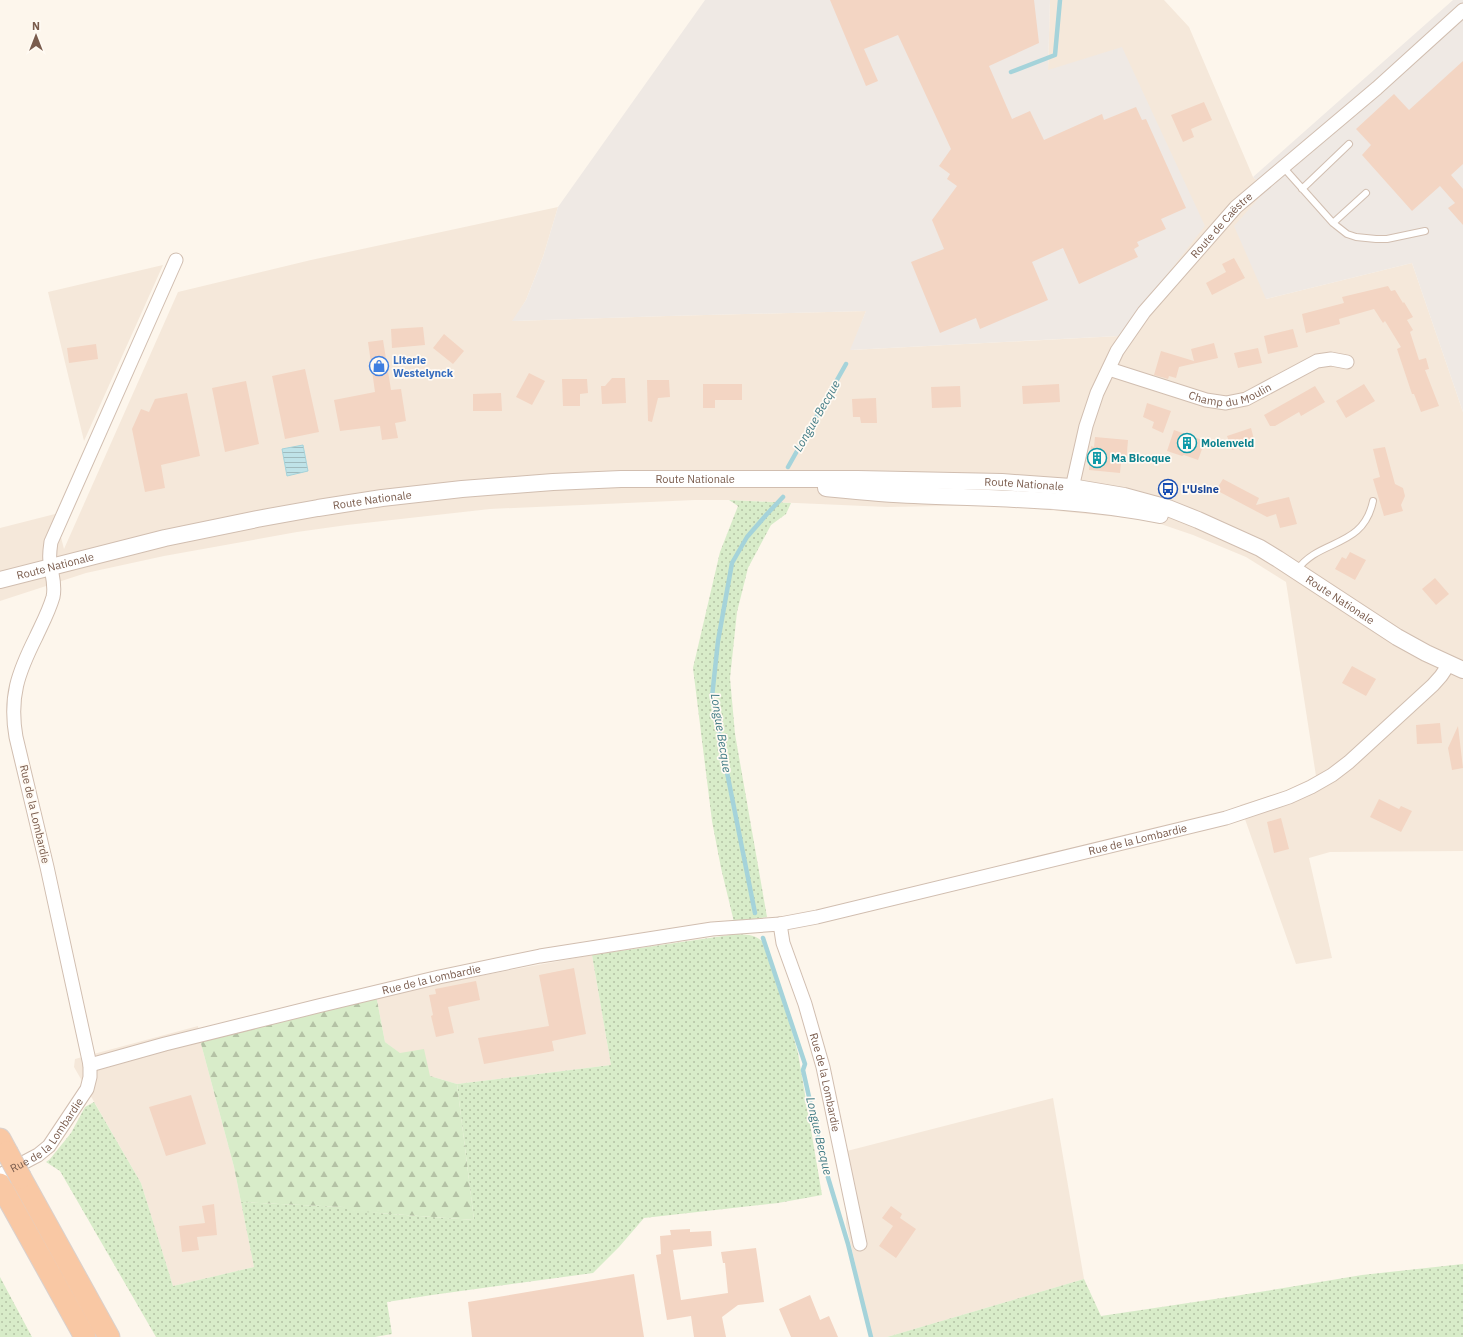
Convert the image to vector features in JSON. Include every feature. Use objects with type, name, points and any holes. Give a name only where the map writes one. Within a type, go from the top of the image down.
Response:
[{"type":"highway","points":[[4,1145],[109,1337]]},
{"type":"highway","points":[[1,1182],[85,1337]]},
{"type":"street","name":"Route de Caëstre","points":[[1070,495],[1089,415],[1097,393],[1124,341],[1144,312],[1221,222],[1236,207],[1385,80],[1463,10]]},
{"type":"street","name":"Rue de la Lombardie","points":[[1,1182],[38,1156],[49,1146],[86,1089],[90,1077],[90,1065],[47,867],[16,737],[13,717],[14,698],[18,679],[28,652],[48,611],[53,596],[54,581],[50,557],[51,542],[176,260]]},
{"type":"street","name":"Champ du Moulin","points":[[1109,368],[1125,375],[1206,400],[1226,403],[1246,400],[1317,361],[1331,359],[1347,362]]},
{"type":"street","name":"Route Nationale","points":[[0,580],[146,542],[257,519],[361,501],[473,488],[559,482],[656,479],[752,480],[888,494],[996,498],[1070,495],[1218,529],[1260,548],[1296,570],[1385,630],[1456,667]]},
{"type":"street","name":"Rue de la Lombardie","points":[[90,1065],[165,1044],[440,977],[540,956],[712,929],[780,924],[842,912],[1198,825],[1289,797],[1322,781],[1349,762],[1441,676],[1456,667]]},
{"type":"street","name":"Rue de la Lombardie","points":[[780,924],[783,943],[805,1004],[823,1067],[860,1244]]},
{"type":"lane","points":[[1302,189],[1349,144]]},
{"type":"lane","points":[[1283,167],[1333,223],[1347,234],[1367,239],[1386,239],[1425,231]]},
{"type":"lane","points":[[1333,223],[1366,193]]},
{"type":"lane","points":[[1296,570],[1307,559],[1350,537],[1361,527],[1369,516],[1373,501]]},
{"type":"shaded area","points":[[705,0],[1050,0],[1048,70],[1122,47],[1205,226],[1119,336],[850,350],[866,311],[512,321],[526,300],[543,257],[558,207]]},
{"type":"shaded area","points":[[1050,0],[1164,0],[1189,27],[1253,177],[1267,189],[1266,299],[1412,263],[1463,412],[1463,851],[1330,852],[1309,858],[1332,958],[1296,964],[1240,805],[1283,792],[1316,776],[1286,582],[1246,557],[1193,535],[1149,520],[998,505],[887,507],[729,500],[695,500],[490,509],[297,532],[164,556],[86,573],[0,601],[0,528],[55,514],[64,549],[178,292],[311,260],[558,207],[543,257],[526,300],[513,321],[866,311],[851,350],[1119,336],[1048,70]]},
{"type":"shaded area","points":[[1453,0],[1463,0],[1463,412],[1412,263],[1266,299],[1234,226],[1267,189],[1253,177]]},
{"type":"shaded area","points":[[163,265],[84,441],[48,292]]},
{"type":"shaded area","points":[[592,955],[611,1065],[457,1084],[430,1076],[385,1042],[376,995]]},
{"type":"shaded area","points":[[198,1026],[200,1040],[234,1167],[254,1267],[173,1286],[141,1183],[74,1067],[75,1059]]},
{"type":"shaded area","points":[[1053,1098],[1084,1279],[887,1337],[872,1337],[846,1224],[847,1151]]},
{"type":"green space","points":[[729,500],[791,503],[786,514],[771,525],[748,568],[737,612],[730,678],[735,734],[767,917],[734,922],[721,868],[712,821],[693,668],[720,552],[738,506]]},
{"type":"green space","points":[[737,934],[754,936],[768,947],[798,1053],[822,1195],[778,1203],[644,1218],[619,1247],[593,1273],[387,1302],[392,1334],[375,1337],[156,1337],[60,1171],[46,1162],[71,1133],[85,1107],[94,1102],[141,1183],[173,1286],[254,1267],[241,1202],[343,1207],[378,1213],[474,1220],[457,1084],[611,1065],[592,955]]},
{"type":"green space","points":[[376,995],[385,1042],[400,1053],[424,1049],[430,1076],[457,1084],[474,1220],[351,1211],[343,1207],[241,1202],[234,1167],[200,1040]]},
{"type":"green space","points":[[1463,1264],[1463,1337],[887,1337],[1084,1279],[1101,1316],[1362,1275]]},
{"type":"green space","points":[[0,1277],[32,1337],[0,1337]]},
{"type":"water","points":[[303,445],[308,471],[287,476],[282,449]]},
{"type":"building","points":[[830,0],[1034,0],[1039,43],[989,66],[1012,119],[1030,111],[1044,140],[1102,114],[1104,120],[1136,107],[1142,120],[1146,119],[1186,208],[1161,219],[1166,229],[1137,242],[1139,246],[1134,249],[1138,257],[1079,284],[1063,248],[1032,262],[1048,300],[980,329],[976,318],[940,333],[911,262],[944,249],[932,220],[957,186],[947,179],[950,174],[939,166],[951,149],[898,35],[864,49],[878,81],[866,86]]},
{"type":"building","points":[[1463,61],[1463,164],[1451,175],[1463,189],[1463,225],[1448,208],[1455,203],[1440,186],[1412,211],[1362,155],[1371,145],[1356,129],[1394,94],[1409,110]]},
{"type":"building","points":[[1204,102],[1212,120],[1191,129],[1194,137],[1183,142],[1171,115]]},
{"type":"building","points":[[1234,258],[1245,278],[1212,295],[1206,283],[1226,272],[1222,264]]},
{"type":"building","points":[[1388,286],[1391,291],[1395,290],[1413,317],[1407,320],[1413,330],[1410,332],[1419,360],[1426,358],[1429,369],[1425,370],[1439,406],[1421,412],[1414,394],[1412,394],[1397,349],[1401,347],[1385,321],[1383,323],[1374,309],[1339,319],[1340,324],[1306,333],[1302,314],[1344,303],[1342,297]]},
{"type":"building","points":[[423,327],[425,345],[392,348],[391,329]]},
{"type":"building","points":[[1293,329],[1298,347],[1268,354],[1264,336]]},
{"type":"building","points":[[444,334],[464,351],[453,364],[433,348]]},
{"type":"building","name":"Literie Westelynck","points":[[383,340],[391,390],[401,389],[406,421],[395,423],[398,438],[382,440],[380,426],[340,431],[334,400],[375,392],[368,342]]},
{"type":"building","points":[[1214,343],[1218,358],[1179,367],[1176,378],[1169,376],[1168,379],[1154,375],[1161,351],[1194,361],[1191,349]]},
{"type":"building","points":[[96,344],[98,359],[69,363],[67,348]]},
{"type":"building","points":[[1258,348],[1262,363],[1238,368],[1234,353]]},
{"type":"building","points":[[305,369],[319,432],[285,439],[272,376]]},
{"type":"building","points":[[529,373],[545,381],[532,405],[516,397]]},
{"type":"building","points":[[612,378],[625,378],[626,403],[602,404],[601,386],[605,386]]},
{"type":"building","points":[[562,379],[587,379],[588,393],[580,394],[580,406],[563,406]]},
{"type":"building","points":[[647,380],[669,380],[670,397],[658,398],[652,422],[648,421]]},
{"type":"building","points":[[246,381],[259,444],[225,452],[212,388]]},
{"type":"building","points":[[703,384],[742,384],[742,400],[715,400],[715,408],[703,408]]},
{"type":"building","points":[[1059,384],[1060,402],[1023,404],[1022,386]]},
{"type":"building","points":[[1364,384],[1375,401],[1346,418],[1336,401]]},
{"type":"building","points":[[960,386],[961,407],[932,408],[931,387]]},
{"type":"building","points":[[1315,386],[1325,402],[1301,416],[1299,412],[1275,426],[1270,426],[1264,415]]},
{"type":"building","points":[[187,393],[200,456],[161,465],[165,488],[145,492],[132,429],[141,409],[149,412],[155,399]]},
{"type":"building","points":[[501,393],[502,411],[473,411],[473,394]]},
{"type":"building","points":[[876,398],[877,423],[861,423],[860,417],[853,417],[852,399]]},
{"type":"building","points":[[1147,403],[1171,411],[1163,433],[1152,428],[1154,422],[1143,417]]},
{"type":"building","points":[[1251,428],[1255,443],[1232,450],[1227,436]]},
{"type":"building","name":"Molenveld","points":[[1174,430],[1205,441],[1198,460],[1167,451]]},
{"type":"building","points":[[1095,437],[1128,440],[1126,464],[1121,463],[1120,473],[1089,470],[1091,446],[1094,447]]},
{"type":"building","points":[[1385,447],[1395,484],[1403,488],[1405,496],[1401,505],[1403,511],[1384,516],[1373,479],[1380,477],[1373,449]]},
{"type":"building","points":[[1223,479],[1259,498],[1256,505],[1289,497],[1297,524],[1280,528],[1276,514],[1267,517],[1216,490]]},
{"type":"building","points":[[1350,552],[1366,560],[1355,580],[1335,569],[1342,557],[1346,559]]},
{"type":"building","points":[[1435,578],[1449,594],[1436,605],[1422,589]]},
{"type":"building","points":[[1352,666],[1376,679],[1366,696],[1342,683]]},
{"type":"building","points":[[1440,723],[1442,743],[1417,744],[1416,725]]},
{"type":"building","points":[[1458,726],[1463,768],[1452,770],[1448,748]]},
{"type":"building","points":[[1379,799],[1399,809],[1401,806],[1412,811],[1401,832],[1370,817]]},
{"type":"building","points":[[1281,818],[1289,849],[1274,853],[1267,822]]},
{"type":"building","points":[[574,968],[586,1034],[552,1041],[554,1051],[484,1064],[478,1038],[549,1026],[539,975]]},
{"type":"building","points":[[476,981],[480,1000],[448,1007],[454,1033],[436,1037],[431,1016],[433,1015],[429,995],[436,994],[435,989]]},
{"type":"building","points":[[191,1095],[206,1144],[166,1156],[149,1107]]},
{"type":"building","points":[[214,1204],[217,1235],[197,1237],[199,1250],[182,1252],[179,1226],[205,1223],[202,1206]]},
{"type":"building","points":[[891,1206],[902,1214],[900,1218],[916,1229],[896,1258],[879,1246],[893,1226],[882,1218]]},
{"type":"building","points":[[690,1229],[690,1232],[711,1231],[712,1246],[673,1250],[681,1300],[728,1293],[725,1263],[723,1263],[721,1252],[756,1248],[764,1302],[738,1305],[722,1317],[726,1337],[694,1337],[691,1316],[667,1320],[656,1255],[661,1254],[660,1236],[671,1235],[670,1230]]},
{"type":"building","points":[[634,1274],[644,1337],[472,1337],[468,1302]]},
{"type":"building","points":[[810,1295],[820,1320],[829,1316],[838,1337],[791,1337],[779,1309]]},
{"type":"waterway","name":"Longue Becque","points":[[1011,72],[1055,55],[1060,0]]},
{"type":"waterway","name":"Longue Becque","points":[[788,467],[846,364]]},
{"type":"waterway","name":"Longue Becque","points":[[755,913],[712,697],[718,641],[732,563],[747,537],[783,497]]},
{"type":"waterway","name":"Longue Becque","points":[[763,938],[805,1064],[803,1070],[818,1137],[822,1143],[820,1151],[848,1244],[871,1337]]},
{"type":"place","name":"Literie Westelynck","points":[[379,366]]},
{"type":"place","name":"Molenveld","points":[[1187,443]]},
{"type":"place","name":"Ma Bicoque","points":[[1097,458]]},
{"type":"place","name":"L'Usine","points":[[1168,489]]}]
